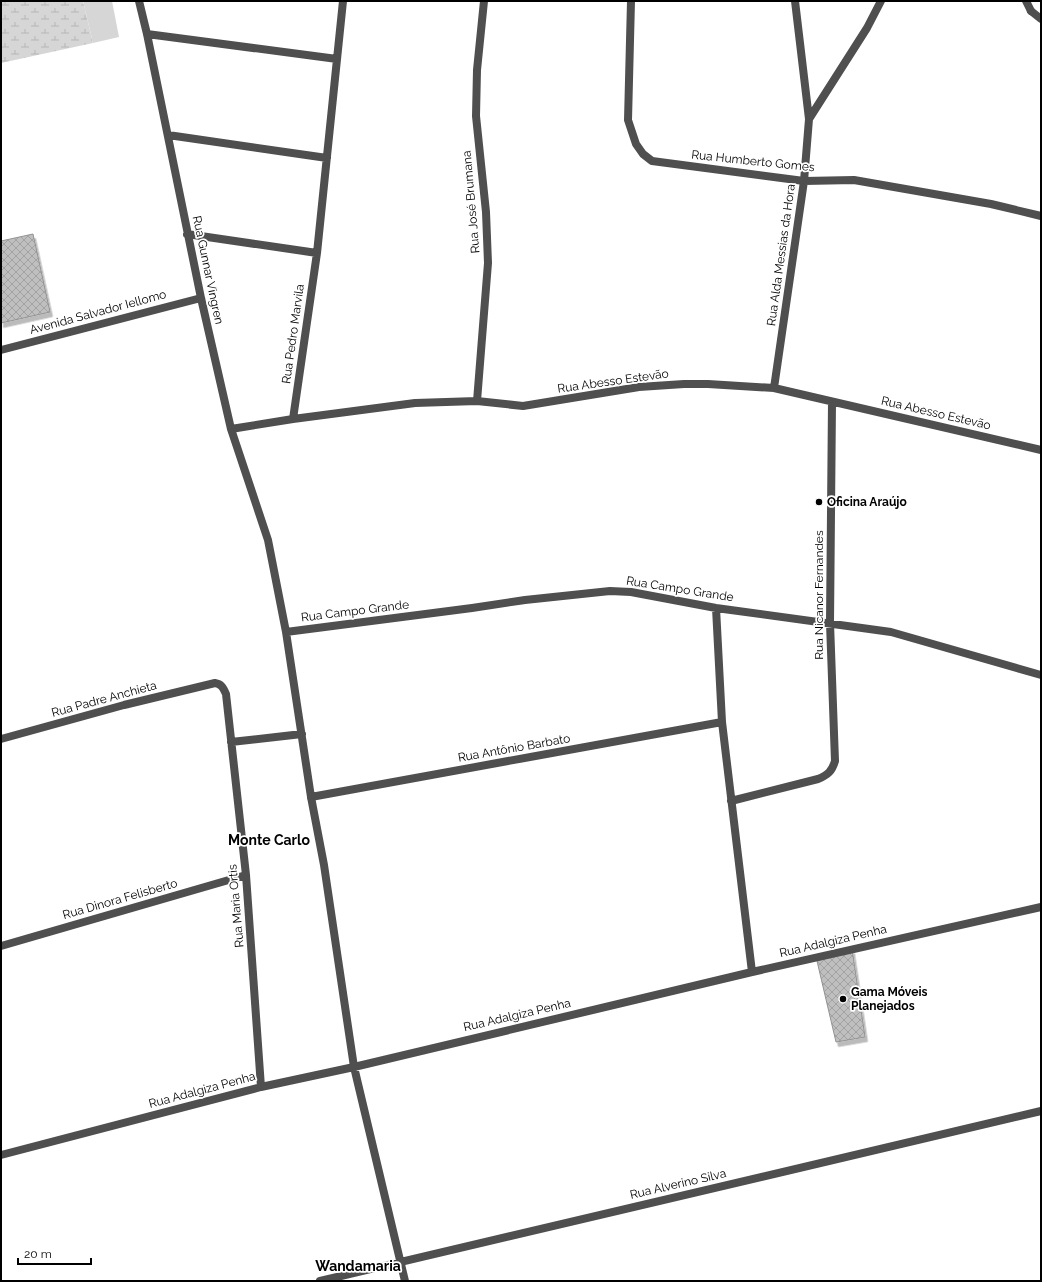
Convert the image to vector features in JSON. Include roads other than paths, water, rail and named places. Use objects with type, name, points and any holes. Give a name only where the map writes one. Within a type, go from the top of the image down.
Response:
[{"type":"street","name":"Rua Gunnar Vingren","points":[[139,1],[168,135],[187,234],[231,429],[268,540],[286,632],[324,865],[354,1066],[405,1281]]},
{"type":"street","name":"Rua Pedro Marvila","points":[[293,419],[318,253],[343,1]]},
{"type":"street","name":"Rua José Brumana","points":[[477,401],[488,263],[486,212],[476,116],[477,70],[484,1]]},
{"type":"street","name":"Rua Humberto Gomes","points":[[631,1],[628,120],[636,144],[643,154],[652,161],[804,181],[854,180],[991,204],[1041,216]]},
{"type":"street","points":[[795,1],[809,119]]},
{"type":"street","name":"Rua Alda Messias da Hora","points":[[774,388],[804,181],[809,119],[867,28],[881,1]]},
{"type":"street","points":[[1026,1],[1031,11],[1041,19]]},
{"type":"street","points":[[147,34],[337,59]]},
{"type":"street","points":[[168,135],[327,158]]},
{"type":"street","points":[[187,234],[318,253]]},
{"type":"street","name":"Avenida Salvador Iellomo","points":[[1,350],[201,298]]},
{"type":"street","name":"Rua Abesso Estevão","points":[[231,429],[293,419],[415,403],[477,401],[523,406],[639,388],[684,384],[708,384],[774,388],[1041,450]]},
{"type":"street","name":"Rua Nicanor Fernandes","points":[[731,801],[826,776],[832,770],[835,761],[830,623],[832,402]]},
{"type":"street","name":"Rua Campo Grande","points":[[286,632],[525,600],[610,591],[630,592],[716,608],[891,632],[1041,675]]},
{"type":"street","points":[[716,608],[722,722],[752,972]]},
{"type":"street","name":"Rua Padre Anchieta","points":[[1,739],[124,704],[215,683]]},
{"type":"street","name":"Rua Maria Ortis","points":[[215,683],[220,684],[224,688],[226,694],[246,875],[261,1087]]},
{"type":"street","name":"Rua Antônio Barbato","points":[[312,797],[722,722]]},
{"type":"street","points":[[231,742],[302,734]]},
{"type":"street","name":"Rua Dinora Felisberto","points":[[1,946],[246,875]]},
{"type":"street","name":"Rua Adalgiza Penha","points":[[1,1155],[261,1087],[752,972],[1041,907]]},
{"type":"street","name":"Rua Alverino Silva","points":[[320,1281],[1041,1111]]},
{"type":"place","name":"Oficina Araújo","points":[[819,502]]},
{"type":"place","name":"Gama Móveis Planejados","points":[[843,999]]},
{"type":"district","name":"Monte Carlo","points":[[269,840]]},
{"type":"district","name":"Wandamaria","points":[[358,1266]]}]
